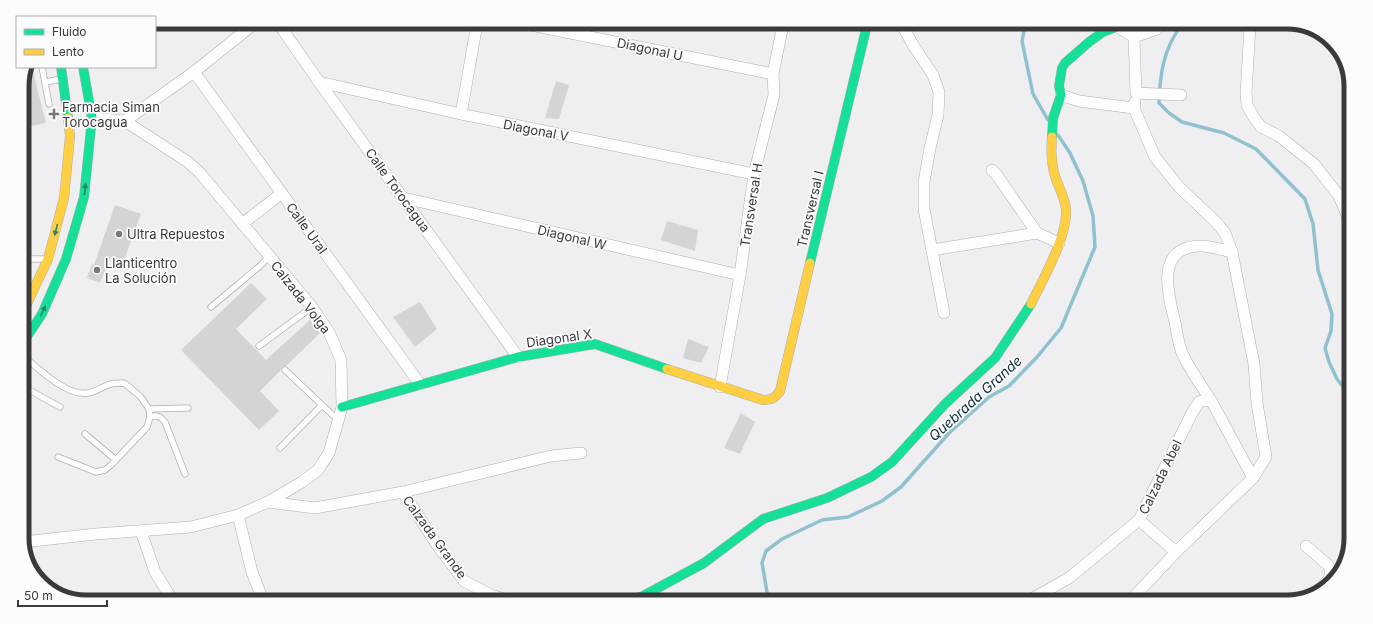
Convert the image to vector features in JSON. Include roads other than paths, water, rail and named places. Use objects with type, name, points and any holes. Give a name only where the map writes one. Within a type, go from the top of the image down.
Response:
[{"type":"street","points":[[125,121],[194,72],[248,29]]},
{"type":"street","name":"Calle Torocagua","points":[[282,29],[518,356]]},
{"type":"street","points":[[460,114],[476,29]]},
{"type":"street","name":"Diagonal U","points":[[551,29],[773,74]]},
{"type":"street","name":"Transversal H","points":[[720,387],[740,275],[754,174],[774,95],[773,74],[782,29]]},
{"type":"street","name":"Transversal I","points":[[776,397],[780,391],[866,29]]},
{"type":"street","points":[[904,29],[933,75],[939,92],[938,115],[924,182],[924,209],[944,313]]},
{"type":"street","points":[[645,595],[704,563],[764,519],[828,498],[871,477],[892,462],[945,404],[995,358],[1029,309],[1059,243],[1064,226],[1066,208],[1055,175],[1051,156],[1053,118],[1061,95],[1059,86],[1062,68],[1065,63],[1102,29]]},
{"type":"street","points":[[1122,29],[1134,37]]},
{"type":"street","points":[[1134,37],[1157,29]]},
{"type":"street","points":[[1250,29],[1246,93],[1247,105],[1261,127],[1279,136],[1314,164],[1339,196],[1344,207]]},
{"type":"street","points":[[1134,37],[1136,93],[1134,108],[1155,158],[1179,187],[1225,232],[1232,252],[1254,364],[1257,402],[1266,458],[1253,478],[1176,552],[1136,595]]},
{"type":"street","points":[[29,302],[48,259],[64,198],[70,136],[62,68]]},
{"type":"street","points":[[29,334],[42,314],[66,260],[84,197],[92,118],[86,70]]},
{"type":"street","name":"Calle Ural","points":[[194,72],[420,384]]},
{"type":"street","name":"Diagonal V","points":[[319,82],[460,114],[754,174]]},
{"type":"street","points":[[1136,93],[1181,95]]},
{"type":"street","points":[[1061,95],[1069,99],[1087,103],[1134,108]]},
{"type":"street","name":"Calzada Volga","points":[[29,539],[191,527],[238,515],[268,502],[302,482],[318,470],[329,454],[342,408],[341,360],[329,332],[312,307],[242,224],[188,162],[125,121],[92,118]]},
{"type":"street","points":[[992,170],[1037,233],[1059,243]]},
{"type":"street","points":[[242,224],[282,194]]},
{"type":"street","name":"Diagonal W","points":[[404,198],[740,275]]},
{"type":"street","points":[[932,250],[1037,233]]},
{"type":"street","points":[[1232,252],[1201,246],[1193,247],[1181,252],[1172,260],[1168,270],[1167,284],[1182,353],[1212,402],[1253,478]]},
{"type":"street","name":"Diagonal X","points":[[342,408],[518,356],[595,344],[720,387],[763,400],[771,400],[776,397]]},
{"type":"street","name":"Calzada Abel","points":[[1039,595],[1069,578],[1139,520],[1192,413],[1199,402],[1206,400],[1212,402]]},
{"type":"street","points":[[404,492],[551,456],[581,453]]},
{"type":"street","name":"Calzada Grande","points":[[268,502],[315,508],[404,492],[437,545],[464,581],[491,595]]},
{"type":"street","points":[[238,515],[252,572],[261,595]]},
{"type":"street","points":[[1139,520],[1176,552]]},
{"type":"street","points":[[140,531],[155,572],[169,595]]},
{"type":"street","points":[[1306,546],[1328,565],[1331,571],[1330,575]]},
{"type":"lane","points":[[42,68],[49,104]]},
{"type":"lane","points":[[46,82],[64,78]]},
{"type":"lane","points":[[211,307],[261,265],[269,256]]},
{"type":"lane","points":[[29,259],[48,259]]},
{"type":"lane","points":[[259,346],[312,307]]},
{"type":"lane","points":[[29,360],[62,386],[79,394],[99,390],[110,384],[124,383],[140,396],[149,410],[150,417],[146,427],[105,470],[96,472],[58,457]]},
{"type":"lane","points":[[285,370],[339,421]]},
{"type":"lane","points":[[29,390],[60,407]]},
{"type":"lane","points":[[280,448],[322,405]]},
{"type":"lane","points":[[149,410],[188,408]]},
{"type":"lane","points":[[150,417],[156,415],[160,416],[165,422],[185,474]]},
{"type":"lane","points":[[85,434],[116,460]]},
{"type":"waterway","name":"Quebrada Grande","points":[[1024,29],[1022,41],[1033,94],[1048,120]]},
{"type":"waterway","points":[[1179,29],[1166,53],[1160,82],[1159,103],[1169,113],[1182,122],[1224,133],[1256,149],[1305,199],[1313,224],[1318,270],[1332,314],[1331,331],[1325,348],[1329,362],[1337,379],[1344,388]]},
{"type":"waterway","name":"Quebrada Grande","points":[[767,595],[762,563],[766,551],[782,539],[822,520],[848,517],[882,501],[901,487],[949,433],[989,397],[1009,386],[1037,357],[1061,328],[1095,247],[1093,216],[1083,181],[1070,153],[1058,135]]},
{"type":"place","name":"Farmacia Siman Torocagua","points":[[54,114]]},
{"type":"place","name":"Ultra Repuestos","points":[[119,234]]},
{"type":"place","name":"Llanticentro La Solución","points":[[97,270]]}]
